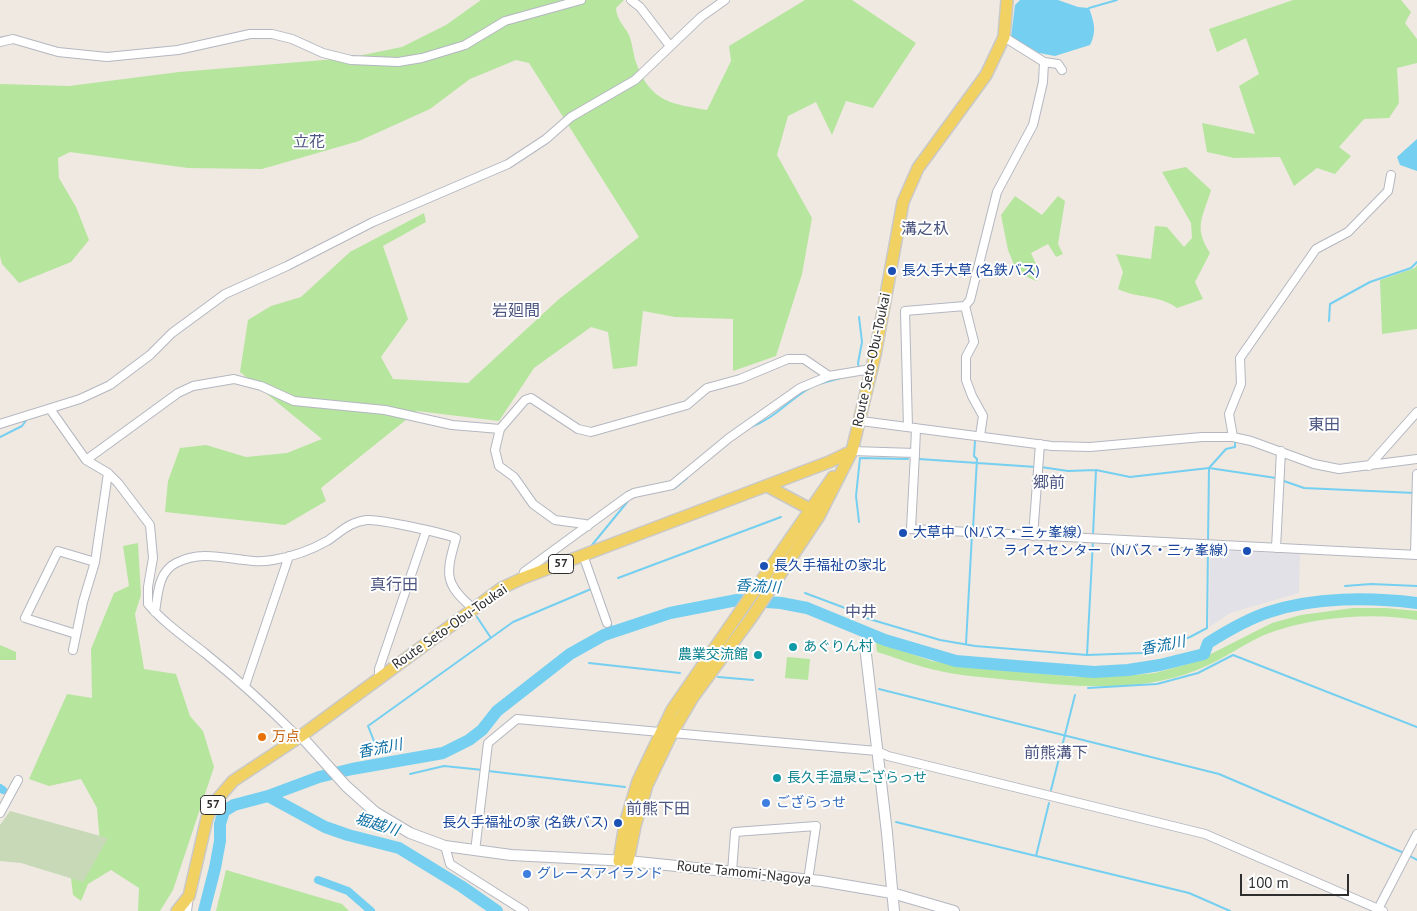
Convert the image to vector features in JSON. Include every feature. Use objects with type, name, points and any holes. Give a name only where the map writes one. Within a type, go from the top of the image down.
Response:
[{"type":"main road","name":"Route Seto-Obu-Toukai","points":[[666,732],[758,609],[819,516],[852,451],[861,421],[905,195],[918,168],[986,75],[1004,37],[1007,0]]},
{"type":"main road","name":"Route Seto-Obu-Toukai","points":[[177,911],[189,896],[208,818],[215,802],[233,781],[301,736],[502,588],[523,578],[767,486],[852,451]]},
{"type":"main road","name":"Route Seto-Obu-Toukai","points":[[623,861],[672,710],[852,451]]},
{"type":"main road","points":[[767,486],[810,509]]},
{"type":"main road","points":[[865,646],[894,911]]},
{"type":"main road","name":"Route Tamomi-Nagoya","points":[[301,736],[346,786],[375,812],[391,823],[425,840],[445,846],[475,851],[623,861],[808,880],[892,893],[954,911]]},
{"type":"street","points":[[0,42],[13,39],[58,52],[81,56],[107,57],[178,50],[250,34],[272,34],[292,39],[323,53],[351,60],[398,62],[422,58],[465,45],[505,21],[580,0]]},
{"type":"street","points":[[631,0],[640,7],[670,46]]},
{"type":"street","points":[[0,424],[80,399],[110,385],[150,355],[172,333],[225,294],[288,266],[366,226],[508,164],[546,139],[571,117],[635,80],[701,17],[725,0]]},
{"type":"street","points":[[1004,37],[1044,62],[1058,64],[1062,70]]},
{"type":"street","points":[[1044,62],[1043,82],[1033,125],[997,192],[970,300],[965,306],[905,311],[915,453],[912,529],[1416,555],[1417,474]]},
{"type":"street","points":[[1233,437],[1229,414],[1241,384],[1240,358],[1316,249],[1348,232],[1375,205],[1388,191],[1390,174]]},
{"type":"street","points":[[965,306],[974,342],[966,357],[966,380],[983,416],[980,436]]},
{"type":"street","points":[[588,526],[555,520],[533,504],[514,477],[499,466],[495,450],[500,429],[520,404],[531,398],[578,429],[591,432],[687,405],[707,388],[740,380],[788,359],[804,359],[829,376]]},
{"type":"street","points":[[523,578],[524,572],[634,493],[672,485],[729,438],[792,393],[816,380],[829,376],[871,369]]},
{"type":"street","points":[[86,460],[178,393],[193,386],[220,380],[234,379],[262,386],[294,401],[385,410],[452,425],[500,429]]},
{"type":"street","points":[[50,409],[86,460],[108,473],[150,525],[153,558],[148,587],[148,604],[189,643],[245,686],[294,733],[301,736]]},
{"type":"street","points":[[1370,466],[1417,412]]},
{"type":"street","points":[[861,421],[1040,444],[1090,447],[1202,437],[1233,437],[1251,441],[1314,464],[1339,469],[1417,459]]},
{"type":"street","points":[[1033,536],[1040,444]]},
{"type":"street","points":[[852,451],[915,453]]},
{"type":"street","points":[[1276,548],[1281,451]]},
{"type":"street","points":[[73,650],[95,562],[108,473]]},
{"type":"street","points":[[155,612],[163,573],[175,563],[203,554],[260,561],[289,556],[327,541],[350,524],[368,520],[456,538],[448,574],[453,587],[474,609]]},
{"type":"street","points":[[380,677],[379,669],[426,531]]},
{"type":"street","points":[[76,634],[25,618],[58,552],[95,562]]},
{"type":"street","points":[[583,555],[607,623]]},
{"type":"street","points":[[245,686],[289,556]]},
{"type":"street","points":[[475,851],[488,743],[518,719],[877,751],[888,756],[1205,834],[1379,910],[1417,834]]},
{"type":"street","points":[[0,813],[18,780]]},
{"type":"street","points":[[732,872],[736,832],[816,826],[808,880]]},
{"type":"street","points":[[445,846],[450,864],[524,911]]},
{"type":"street","points":[[187,911],[189,896]]},
{"type":"shaded area","points":[[1210,550],[1300,554],[1299,593],[1230,613],[1209,627]]},
{"type":"green space","points":[[481,0],[624,0],[616,8],[619,20],[629,35],[637,65],[649,87],[656,94],[673,103],[707,110],[731,61],[729,46],[805,0],[852,0],[916,43],[873,108],[846,101],[832,135],[816,102],[788,116],[777,155],[812,218],[802,274],[776,356],[733,371],[733,319],[675,317],[643,311],[637,366],[613,369],[608,332],[591,327],[534,368],[499,421],[417,411],[321,488],[326,501],[285,525],[165,512],[168,481],[180,448],[206,445],[246,457],[287,453],[322,439],[240,372],[248,320],[271,306],[301,297],[350,252],[424,213],[426,222],[383,246],[408,319],[381,357],[393,379],[468,383],[559,299],[639,237],[529,63],[516,60],[470,79],[430,109],[359,141],[262,169],[188,168],[70,152],[58,158],[59,178],[76,207],[89,240],[71,262],[19,283],[2,264],[0,256],[0,84],[69,86],[179,72],[348,58],[402,47],[446,25]]},
{"type":"green space","points":[[1293,0],[1401,0],[1411,12],[1405,23],[1417,39],[1417,63],[1397,68],[1399,103],[1389,118],[1364,119],[1339,147],[1351,156],[1335,174],[1317,168],[1294,186],[1280,157],[1234,158],[1207,152],[1202,123],[1255,134],[1239,86],[1259,74],[1246,38],[1217,52],[1209,29]]},
{"type":"green space","points":[[1186,167],[1211,190],[1201,222],[1202,236],[1210,253],[1195,282],[1203,299],[1177,308],[1155,298],[1118,289],[1123,272],[1116,254],[1151,259],[1155,226],[1167,227],[1184,247],[1192,238],[1191,223],[1162,172]]},
{"type":"green space","points":[[1015,196],[1042,215],[1058,196],[1065,201],[1058,244],[1063,254],[1056,257],[1048,244],[1031,253],[1040,273],[1036,281],[1017,272],[1008,250],[1001,215]]},
{"type":"green space","points":[[1417,265],[1417,329],[1382,334],[1380,280],[1415,268]]},
{"type":"green space","points":[[138,543],[141,595],[135,614],[144,669],[176,674],[190,716],[203,731],[214,767],[173,890],[160,911],[138,911],[139,888],[111,870],[88,884],[81,901],[73,895],[70,870],[100,843],[97,808],[81,779],[49,786],[29,779],[67,694],[92,698],[91,649],[114,593],[129,586],[123,546]]},
{"type":"green space","points":[[1353,608],[1386,608],[1417,611],[1417,620],[1364,616],[1308,622],[1265,635],[1217,661],[1175,678],[1151,683],[1104,686],[1080,686],[951,673],[924,667],[877,652],[876,642],[932,661],[962,666],[1075,677],[1124,676],[1155,673],[1195,662],[1272,623],[1301,615]]},
{"type":"green space","points":[[0,645],[16,652],[16,660],[0,660]]},
{"type":"green space","points":[[787,657],[810,659],[808,680],[785,678]]},
{"type":"green space","points":[[10,811],[108,838],[83,882],[21,863],[0,861],[0,825]]},
{"type":"green space","points":[[226,870],[342,904],[349,911],[216,911]]},
{"type":"water","points":[[1020,0],[1058,0],[1078,7],[1089,8],[1094,27],[1094,35],[1090,45],[1055,56],[1039,53],[1011,37],[1015,5]]},
{"type":"water","points":[[1417,139],[1417,171],[1400,165],[1397,157]]},
{"type":"waterway","points":[[1089,8],[1117,0]]},
{"type":"waterway","points":[[1329,321],[1330,304],[1370,282],[1411,268],[1417,262]]},
{"type":"waterway","points":[[859,317],[862,342],[858,363],[859,368]]},
{"type":"waterway","points":[[819,384],[855,374]]},
{"type":"waterway","points":[[751,427],[775,414],[810,388]]},
{"type":"waterway","points":[[0,437],[22,426],[27,419]]},
{"type":"waterway","points":[[973,529],[977,459],[974,456],[975,441]]},
{"type":"waterway","points":[[1208,542],[1209,468],[1226,449],[1235,447],[1235,443]]},
{"type":"waterway","points":[[859,522],[856,496],[860,458],[908,459]]},
{"type":"waterway","points":[[919,459],[1036,467]]},
{"type":"waterway","points":[[1041,467],[1068,471],[1096,470],[1130,477],[1209,468],[1276,478]]},
{"type":"waterway","points":[[1093,535],[1096,470]]},
{"type":"waterway","points":[[670,489],[675,488],[687,478]]},
{"type":"waterway","points":[[1281,480],[1304,488],[1415,493]]},
{"type":"waterway","points":[[592,545],[628,501]]},
{"type":"waterway","points":[[618,578],[781,517]]},
{"type":"waterway","points":[[966,644],[972,534]]},
{"type":"waterway","points":[[1087,655],[1093,540]]},
{"type":"waterway","points":[[866,618],[940,640],[975,646],[1087,655],[1142,653],[1190,637],[1207,628],[1208,546]]},
{"type":"waterway","points":[[1345,586],[1371,584],[1417,586]]},
{"type":"waterway","points":[[376,746],[368,726],[513,622],[591,589]]},
{"type":"waterway","points":[[805,593],[853,611]]},
{"type":"waterway","name":"香流川","points":[[204,911],[215,868],[220,841],[220,824],[224,811],[234,805],[268,796],[319,777],[352,769],[443,753],[469,740],[482,730],[497,711],[570,654],[604,635],[670,613],[737,600],[781,603],[807,608],[885,640],[956,661],[1094,672],[1128,670],[1160,665],[1204,654],[1208,643],[1230,630],[1261,615],[1286,607],[1323,601],[1361,599],[1417,603]]},
{"type":"waterway","points":[[477,617],[491,638]]},
{"type":"waterway","points":[[610,622],[614,632]]},
{"type":"waterway","points":[[1088,688],[1157,684],[1198,673],[1233,655],[1417,727]]},
{"type":"waterway","points":[[589,663],[680,673]]},
{"type":"waterway","points":[[718,677],[753,680]]},
{"type":"waterway","points":[[879,689],[1219,774],[1404,853]]},
{"type":"waterway","points":[[1051,790],[1075,695]]},
{"type":"waterway","points":[[410,774],[444,766],[483,770]]},
{"type":"waterway","points":[[488,771],[625,787]]},
{"type":"waterway","name":"堀越川","points":[[268,796],[325,827],[399,848],[461,886],[497,911]]},
{"type":"waterway","points":[[1036,856],[1049,803]]},
{"type":"waterway","points":[[896,822],[1189,893],[1230,911]]},
{"type":"waterway","points":[[1408,855],[1417,860]]},
{"type":"waterway","points":[[318,880],[348,891],[371,911]]},
{"type":"place","name":"長久手大草 (名鉄バス)","points":[[892,271]]},
{"type":"place","name":"大草中（Nバス・三ヶ峯線）","points":[[903,533]]},
{"type":"place","name":"ライスセンター（Nバス・三ヶ峯線）","points":[[1247,551]]},
{"type":"place","name":"長久手福祉の家北","points":[[764,566]]},
{"type":"place","name":"あぐりん村","points":[[793,647]]},
{"type":"place","name":"農業交流館","points":[[758,655]]},
{"type":"place","name":"万点","points":[[262,737]]},
{"type":"place","name":"長久手温泉ござらっせ","points":[[777,778]]},
{"type":"place","name":"ござらっせ","points":[[766,803]]},
{"type":"place","name":"長久手福祉の家 (名鉄バス)","points":[[618,823]]},
{"type":"place","name":"グレースアイランド","points":[[527,874]]},
{"type":"district","name":"立花","points":[[309,142]]},
{"type":"district","name":"溝之杁","points":[[925,229]]},
{"type":"district","name":"岩廻間","points":[[516,311]]},
{"type":"district","name":"東田","points":[[1324,425]]},
{"type":"district","name":"郷前","points":[[1049,483]]},
{"type":"district","name":"真行田","points":[[394,585]]},
{"type":"district","name":"中井","points":[[861,612]]},
{"type":"district","name":"前熊溝下","points":[[1056,753]]},
{"type":"district","name":"前熊下田","points":[[658,809]]}]
